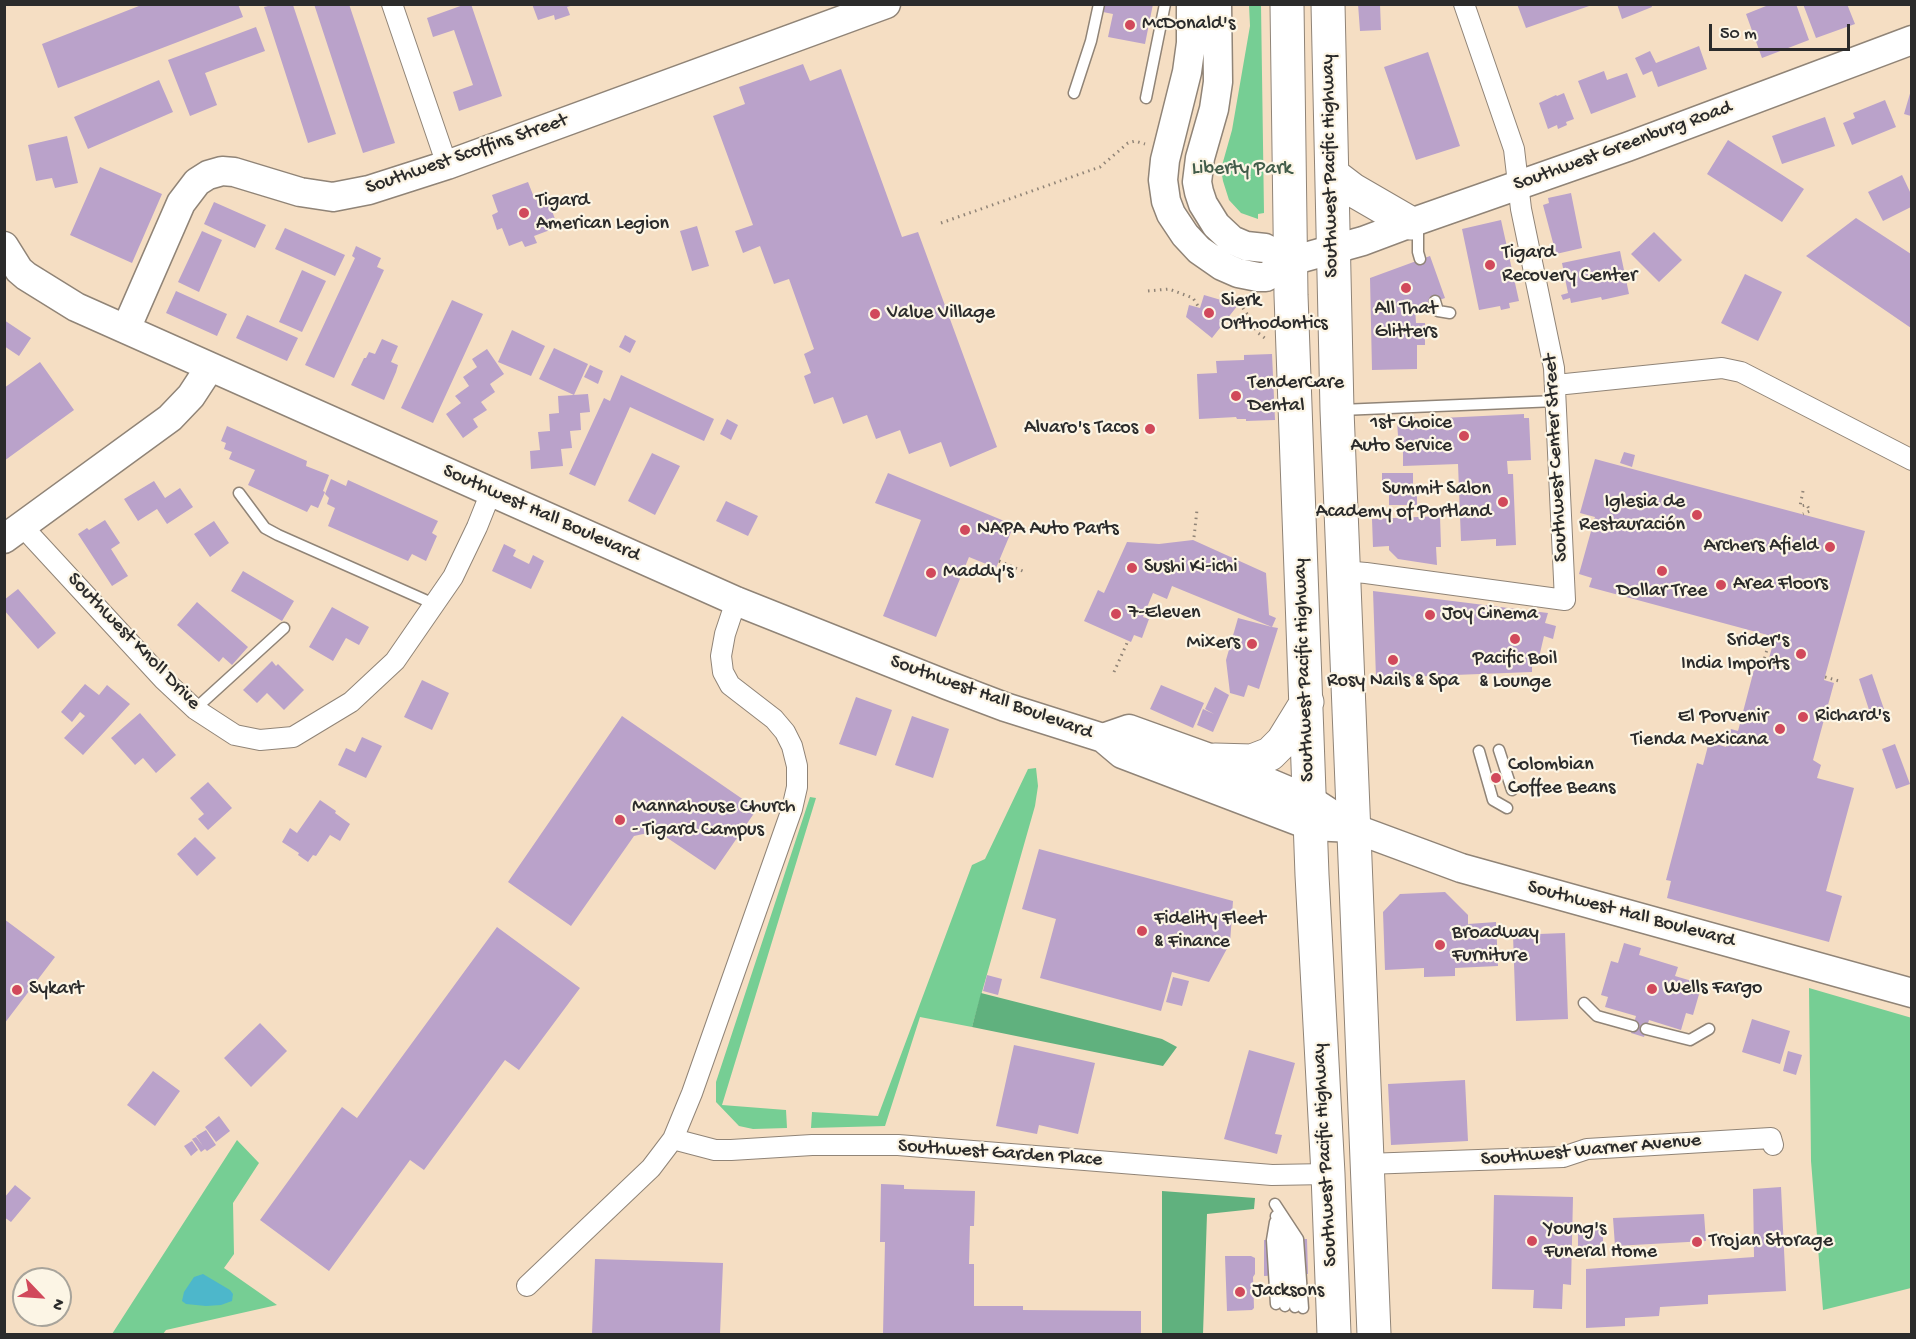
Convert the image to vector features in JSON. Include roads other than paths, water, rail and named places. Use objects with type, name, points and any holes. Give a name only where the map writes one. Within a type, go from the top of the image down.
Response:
[{"type":"highway","name":"Southwest Pacific Highway","points":[[1287,4],[1291,261],[1310,813],[1334,1335]]},
{"type":"highway","name":"Southwest Pacific Highway","points":[[1328,4],[1337,410],[1374,1335]]},
{"type":"highway","points":[[1332,174],[1353,190],[1414,221]]},
{"type":"highway","points":[[1215,760],[1252,761],[1270,754],[1283,741],[1307,702]]},
{"type":"street","points":[[392,4],[447,165]]},
{"type":"street","name":"Southwest Scoffins Street","points":[[126,329],[182,202],[197,182],[208,175],[222,171],[234,172],[300,192],[333,197],[369,190],[447,165],[886,4]]},
{"type":"street","name":"Southwest Greenburg Road","points":[[1191,4],[1191,43],[1187,72],[1163,180],[1166,201],[1180,228],[1198,250],[1222,266],[1249,276],[1266,277],[1291,261],[1333,251],[1628,147],[1911,40]]},
{"type":"street","points":[[1217,4],[1218,82],[1214,109],[1200,158],[1197,182],[1199,192],[1203,204],[1216,225],[1232,240],[1246,246],[1265,248],[1291,261]]},
{"type":"street","name":"Southwest Center Street","points":[[1343,571],[1565,600],[1556,393],[1549,341],[1521,209],[1514,149],[1464,4]]},
{"type":"street","name":"Southwest Hall Boulevard","points":[[4,246],[19,270],[38,285],[76,307],[736,601],[947,685],[1103,738],[1122,754],[1310,813],[1461,868],[1911,993]]},
{"type":"street","points":[[14,532],[170,418],[191,396],[210,367]]},
{"type":"street","points":[[1556,393],[1722,368],[1741,372],[1911,460]]},
{"type":"street","name":"Southwest Knoll Drive","points":[[14,532],[195,709],[235,735],[260,740],[293,737],[351,702],[395,661],[453,578],[491,492]]},
{"type":"street","points":[[527,1286],[651,1168],[673,1139],[692,1093],[789,819],[797,787],[797,766],[792,746],[785,732],[774,719],[730,685],[723,672],[721,656],[725,634],[736,601]]},
{"type":"street","name":"Southwest Hall Boulevard","points":[[1103,738],[1129,729],[1215,760],[1310,813]]},
{"type":"street","name":"Southwest Warner Avenue","points":[[1366,1164],[1563,1157],[1587,1149],[1771,1138],[1773,1145]]},
{"type":"street","name":"Southwest Garden Place","points":[[673,1139],[715,1150],[812,1145],[898,1145],[1272,1176],[1328,1174]]},
{"type":"lane","points":[[1074,93],[1091,41],[1099,4]]},
{"type":"lane","points":[[1146,98],[1166,4]]},
{"type":"lane","points":[[1414,221],[1420,259]]},
{"type":"lane","points":[[1435,301],[1438,311],[1450,313]]},
{"type":"lane","points":[[1337,410],[1556,393]]},
{"type":"lane","points":[[239,493],[265,528],[272,532],[434,604]]},
{"type":"lane","points":[[195,709],[284,628]]},
{"type":"lane","points":[[1499,750],[1512,790]]},
{"type":"lane","points":[[1479,751],[1493,800],[1507,808]]},
{"type":"lane","points":[[1584,1003],[1597,1016],[1633,1026]]},
{"type":"lane","points":[[1646,1029],[1690,1041],[1709,1029]]},
{"type":"lane","points":[[1275,1204],[1298,1239],[1290,1306]]},
{"type":"lane","points":[[1276,1216],[1290,1240],[1290,1306],[1272,1240],[1276,1216]]},
{"type":"water","points":[[203,1274],[230,1290],[233,1294],[232,1301],[221,1305],[206,1306],[186,1304],[182,1301],[184,1292],[194,1277]]},
{"type":"place","name":"McDonald's","points":[[1130,25]]},
{"type":"place","name":"Tigard American Legion","points":[[524,213]]},
{"type":"place","name":"Tigard Recovery Center","points":[[1490,265]]},
{"type":"place","name":"All That Glitters","points":[[1406,288]]},
{"type":"place","name":"Sierk Orthodontics","points":[[1209,313]]},
{"type":"place","name":"Value Village","points":[[875,314]]},
{"type":"place","name":"TenderCare Dental","points":[[1236,396]]},
{"type":"place","name":"Alvaro's Tacos","points":[[1150,429]]},
{"type":"place","name":"1st Choice Auto Service","points":[[1464,436]]},
{"type":"place","name":"Summit Salon Academy of Portland","points":[[1503,502]]},
{"type":"place","name":"Iglesia de Restauración","points":[[1697,515]]},
{"type":"place","name":"NAPA Auto Parts","points":[[965,530]]},
{"type":"place","name":"Archers Afield","points":[[1830,547]]},
{"type":"place","name":"Sushi Ki-ichi","points":[[1132,568]]},
{"type":"place","name":"Dollar Tree","points":[[1662,571]]},
{"type":"place","name":"Maddy's","points":[[931,573]]},
{"type":"place","name":"Area Floors","points":[[1721,585]]},
{"type":"place","name":"7-Eleven","points":[[1116,614]]},
{"type":"place","name":"Joy Cinema","points":[[1430,615]]},
{"type":"place","name":"Pacific Boil & Lounge","points":[[1515,639]]},
{"type":"place","name":"Mixers","points":[[1252,644]]},
{"type":"place","name":"Srider's India Imports","points":[[1801,654]]},
{"type":"place","name":"Rosy Nails & Spa","points":[[1393,660]]},
{"type":"place","name":"Richard's","points":[[1803,717]]},
{"type":"place","name":"El Porvenir Tienda Mexicana","points":[[1780,729]]},
{"type":"place","name":"Colombian Coffee Beans","points":[[1496,778]]},
{"type":"place","name":"Mannahouse Church - Tigard Campus","points":[[620,820]]},
{"type":"place","name":"Fidelity Fleet & Finance","points":[[1142,931]]},
{"type":"place","name":"Broadway Furniture","points":[[1440,945]]},
{"type":"place","name":"Wells Fargo","points":[[1652,989]]},
{"type":"place","name":"Sykart","points":[[17,990]]},
{"type":"place","name":"Young's Funeral Home","points":[[1532,1241]]},
{"type":"place","name":"Trojan Storage","points":[[1697,1242]]},
{"type":"place","name":"Jacksons","points":[[1240,1292]]},
{"type":"park label","name":"Liberty Park","points":[[1242,170]]}]
